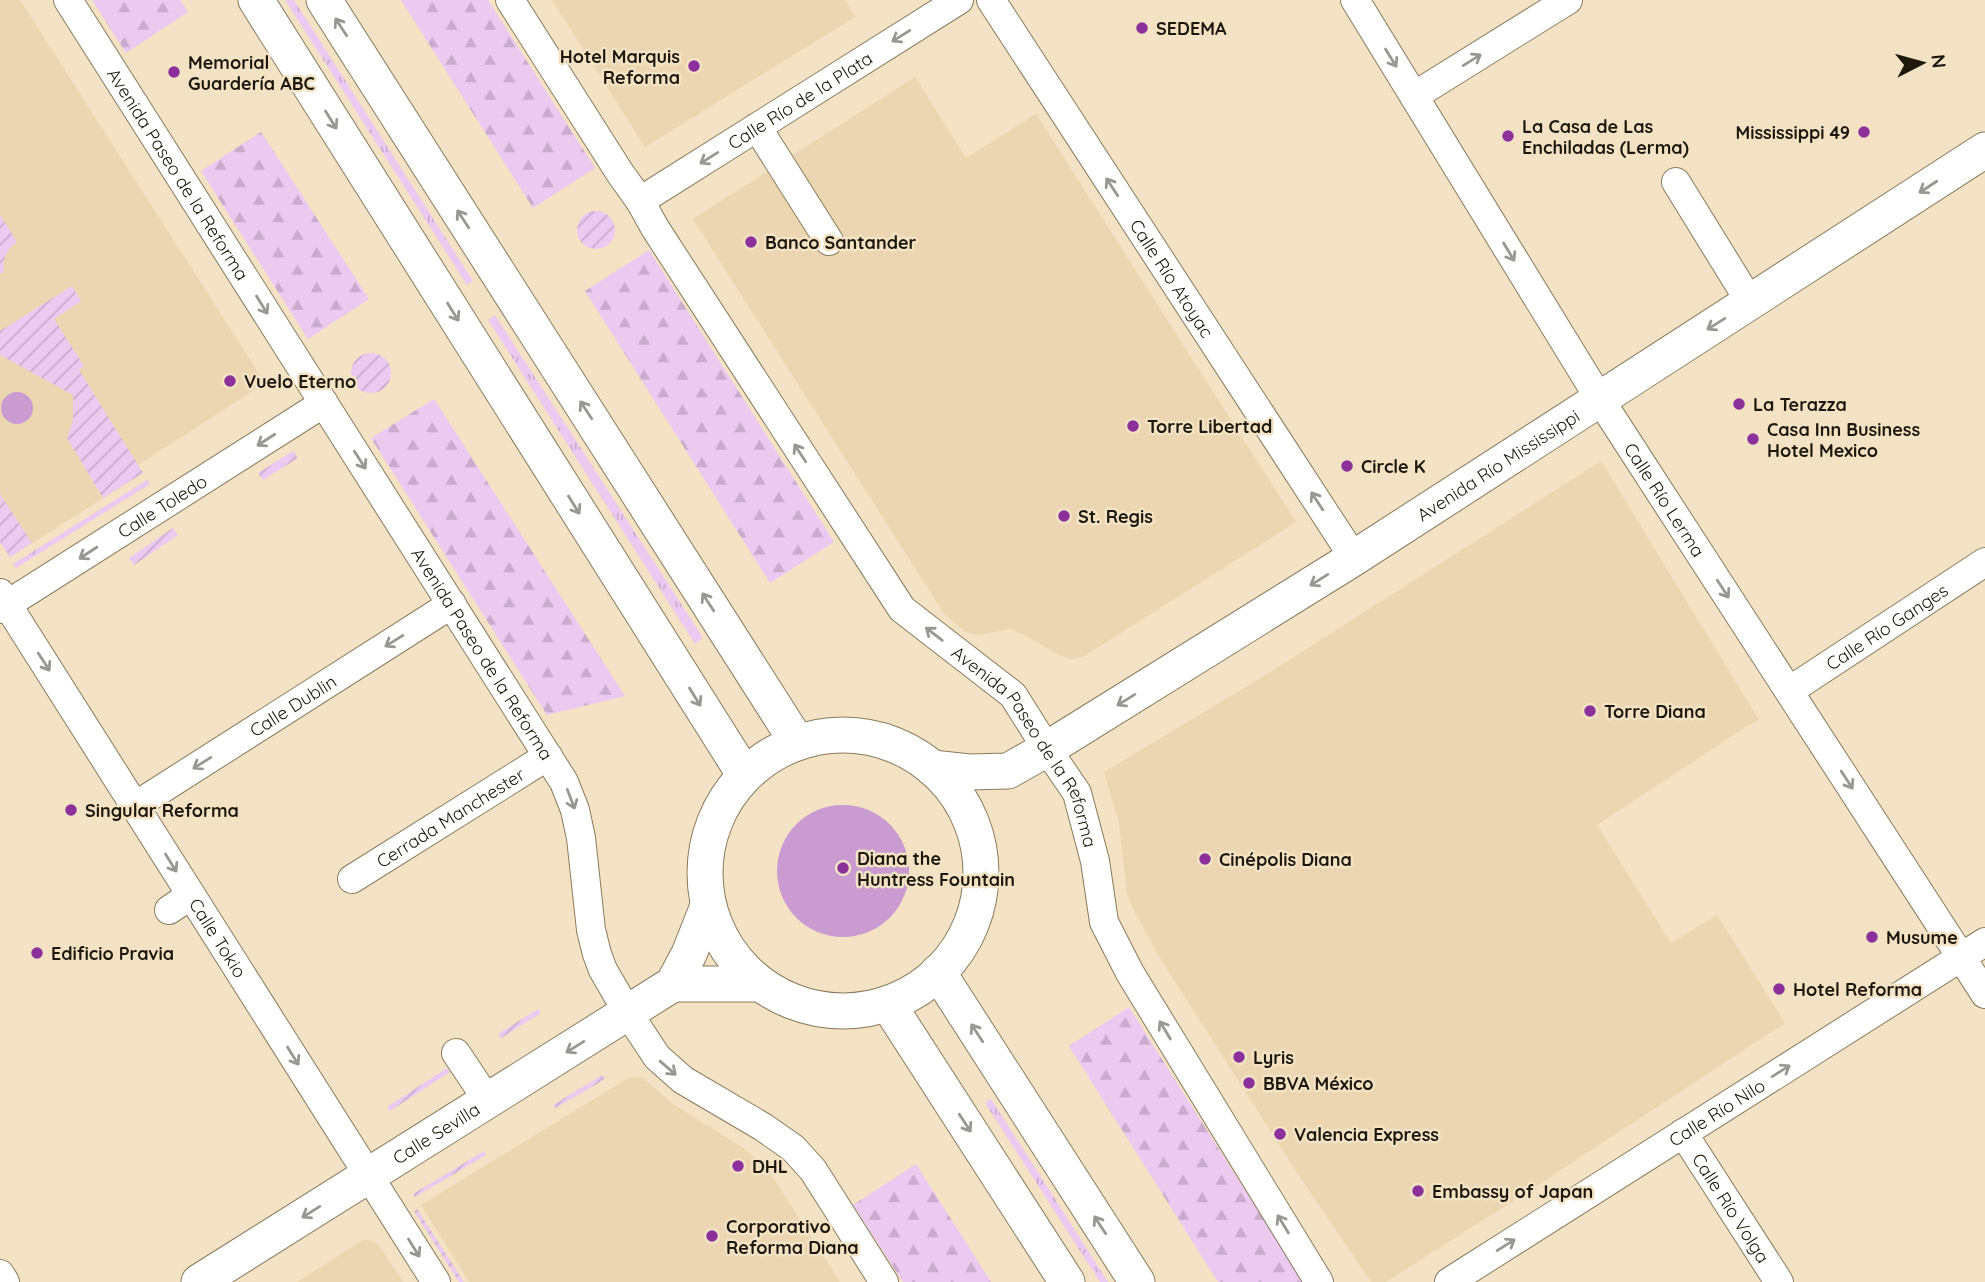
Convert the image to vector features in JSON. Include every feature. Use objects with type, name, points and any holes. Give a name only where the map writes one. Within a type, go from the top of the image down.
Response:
[{"type":"main road","points":[[256,0],[744,774]]},
{"type":"main road","points":[[324,0],[797,743]]},
{"type":"main road","name":"Avenida Río Mississippi","points":[[978,848],[987,805],[1008,771],[1354,558],[1985,150]]},
{"type":"main road","points":[[828,734],[875,737],[918,755],[953,787],[974,826],[982,870],[975,914],[956,954],[925,986],[888,1004],[842,1012],[798,1005],[759,984],[727,949],[708,906],[705,859],[718,813],[744,774],[782,747],[797,743],[828,734]]},
{"type":"main road","name":"Avenida Río Mississippi","points":[[932,768],[969,772],[1008,771]]},
{"type":"main road","name":"Calle Sevilla","points":[[199,1282],[673,984],[689,954],[708,906]]},
{"type":"main road","points":[[938,972],[1137,1282]]},
{"type":"main road","points":[[673,984],[759,984]]},
{"type":"main road","points":[[888,1004],[1067,1282]]},
{"type":"street","name":"Avenida Paseo de la Reforma","points":[[68,0],[564,782],[575,810],[581,838],[591,930],[597,954],[603,970],[628,1013],[657,1057],[683,1080],[763,1127],[793,1149],[813,1170],[884,1282]]},
{"type":"street","name":"Avenida Paseo de la Reforma","points":[[510,0],[902,610],[1013,695],[1077,793],[1095,861],[1104,922],[1130,973],[1319,1282]]},
{"type":"street","name":"Calle Río de la Plata","points":[[640,201],[958,0]]},
{"type":"street","name":"Calle Río Atoyac","points":[[991,0],[1354,558]]},
{"type":"street","name":"Calle Río Lerma","points":[[1355,0],[1599,398],[1985,994]]},
{"type":"street","points":[[1414,96],[1567,0]]},
{"type":"street","points":[[757,127],[829,241]]},
{"type":"street","points":[[1676,182],[1750,302]]},
{"type":"street","name":"Calle Toledo","points":[[2,602],[324,403]]},
{"type":"street","name":"Calle Río Ganges","points":[[1789,691],[1985,562]]},
{"type":"street","name":"Calle Tokio","points":[[2,602],[135,806],[180,903],[369,1176],[436,1282]]},
{"type":"street","name":"Calle Dublin","points":[[135,806],[452,604]]},
{"type":"street","name":"Cerrada Manchester","points":[[352,880],[548,756]]},
{"type":"street","name":"Calle Río Nilo","points":[[1449,1282],[1985,942]]},
{"type":"street","points":[[456,1053],[488,1101]]},
{"type":"street","name":"Calle Río Volga","points":[[1683,1133],[1779,1282]]},
{"type":"street","points":[[0,1274],[5,1282]]},
{"type":"shaded area","points":[[0,0],[20,0],[265,383],[138,465],[143,473],[10,557],[0,542]]},
{"type":"shaded area","name":"Hotel Marquis Reforma","points":[[552,0],[845,0],[855,17],[645,147]]},
{"type":"shaded area","points":[[915,77],[966,158],[1036,114],[1296,522],[1083,657],[1070,659],[1059,655],[1010,629],[979,635],[967,633],[945,615],[693,219]]},
{"type":"shaded area","points":[[17,392],[28,397],[33,408],[28,419],[17,424],[6,419],[1,408],[6,397]]},
{"type":"shaded area","points":[[1601,461],[1759,720],[1597,825],[1671,943],[1717,915],[1785,1023],[1386,1282],[1371,1282],[1296,1171],[1160,958],[1133,909],[1127,894],[1119,824],[1104,772],[1269,673]]},
{"type":"shaded area","name":"Diana the Huntress Fountain","points":[[843,805],[868,810],[880,816],[898,834],[904,846],[909,871],[904,896],[898,908],[880,926],[868,932],[843,937],[818,932],[806,926],[788,908],[782,896],[777,871],[782,846],[788,834],[806,816],[818,810]]},
{"type":"shaded area","points":[[630,1077],[643,1078],[673,1104],[742,1147],[765,1165],[840,1282],[469,1282],[421,1205]]},
{"type":"shaded area","points":[[363,1240],[377,1243],[403,1282],[297,1282]]},
{"type":"green space","points":[[92,0],[180,0],[188,12],[126,53]]},
{"type":"green space","points":[[285,0],[294,0],[473,281],[467,285]]},
{"type":"green space","points":[[401,0],[488,0],[595,168],[533,208]]},
{"type":"green space","points":[[261,132],[369,299],[308,339],[201,171]]},
{"type":"green space","points":[[596,211],[609,217],[615,230],[609,243],[596,249],[583,243],[577,230],[583,217]]},
{"type":"green space","points":[[0,215],[17,242],[6,255],[4,272],[0,274]]},
{"type":"green space","points":[[649,250],[834,542],[770,583],[585,291]]},
{"type":"green space","points":[[72,286],[81,301],[54,319],[84,366],[79,370],[143,473],[103,498],[67,438],[73,421],[73,395],[0,355],[0,331]]},
{"type":"green space","points":[[495,315],[703,638],[695,644],[488,320]]},
{"type":"green space","points":[[371,353],[385,359],[391,373],[385,387],[371,393],[357,387],[351,373],[357,359]]},
{"type":"green space","points":[[434,399],[625,696],[547,715],[371,438]]},
{"type":"green space","points":[[293,451],[298,458],[263,480],[258,473]]},
{"type":"green space","points":[[147,480],[150,484],[16,568],[13,564]]},
{"type":"green space","points":[[0,494],[32,543],[10,557],[0,542]]},
{"type":"green space","points":[[173,528],[178,535],[134,565],[129,558]]},
{"type":"green space","points":[[1129,1007],[1303,1282],[1218,1282],[1069,1046]]},
{"type":"green space","points":[[538,1009],[541,1013],[501,1038],[498,1034]]},
{"type":"green space","points":[[447,1068],[450,1072],[390,1111],[387,1107]]},
{"type":"green space","points":[[602,1075],[605,1079],[556,1108],[553,1105]]},
{"type":"green space","points":[[991,1099],[1108,1282],[1100,1282],[985,1103]]},
{"type":"green space","points":[[484,1151],[486,1155],[415,1197],[413,1194]]},
{"type":"green space","points":[[916,1164],[991,1282],[903,1282],[853,1205]]},
{"type":"green space","points":[[417,1209],[464,1282],[459,1282],[414,1211]]},
{"type":"place","name":"SEDEMA","points":[[1142,28]]},
{"type":"place","name":"Hotel Marquis Reforma","points":[[694,66]]},
{"type":"place","name":"Memorial Guardería ABC","points":[[174,72]]},
{"type":"place","name":"Mississippi 49","points":[[1864,132]]},
{"type":"place","name":"La Casa de Las Enchiladas (Lerma)","points":[[1508,136]]},
{"type":"place","name":"Banco Santander","points":[[751,242]]},
{"type":"place","name":"Vuelo Eterno","points":[[230,381]]},
{"type":"place","name":"La Terazza","points":[[1739,404]]},
{"type":"place","name":"Torre Libertad","points":[[1133,426]]},
{"type":"place","name":"Casa Inn Business Hotel Mexico","points":[[1753,439]]},
{"type":"place","name":"Circle K","points":[[1347,466]]},
{"type":"place","name":"St. Regis","points":[[1064,516]]},
{"type":"place","name":"Torre Diana","points":[[1590,711]]},
{"type":"place","name":"Singular Reforma","points":[[71,810]]},
{"type":"place","name":"Cinépolis Diana","points":[[1205,859]]},
{"type":"place","name":"Diana the Huntress Fountain","points":[[843,868]]},
{"type":"place","name":"Musume","points":[[1872,937]]},
{"type":"place","name":"Edificio Pravia","points":[[37,953]]},
{"type":"place","name":"Hotel Reforma","points":[[1779,989]]},
{"type":"place","name":"Lyris","points":[[1239,1057]]},
{"type":"place","name":"BBVA México","points":[[1249,1083]]},
{"type":"place","name":"Valencia Express","points":[[1280,1134]]},
{"type":"place","name":"DHL","points":[[738,1166]]},
{"type":"place","name":"Embassy of Japan","points":[[1418,1191]]},
{"type":"place","name":"Corporativo Reforma Diana","points":[[712,1236]]}]
